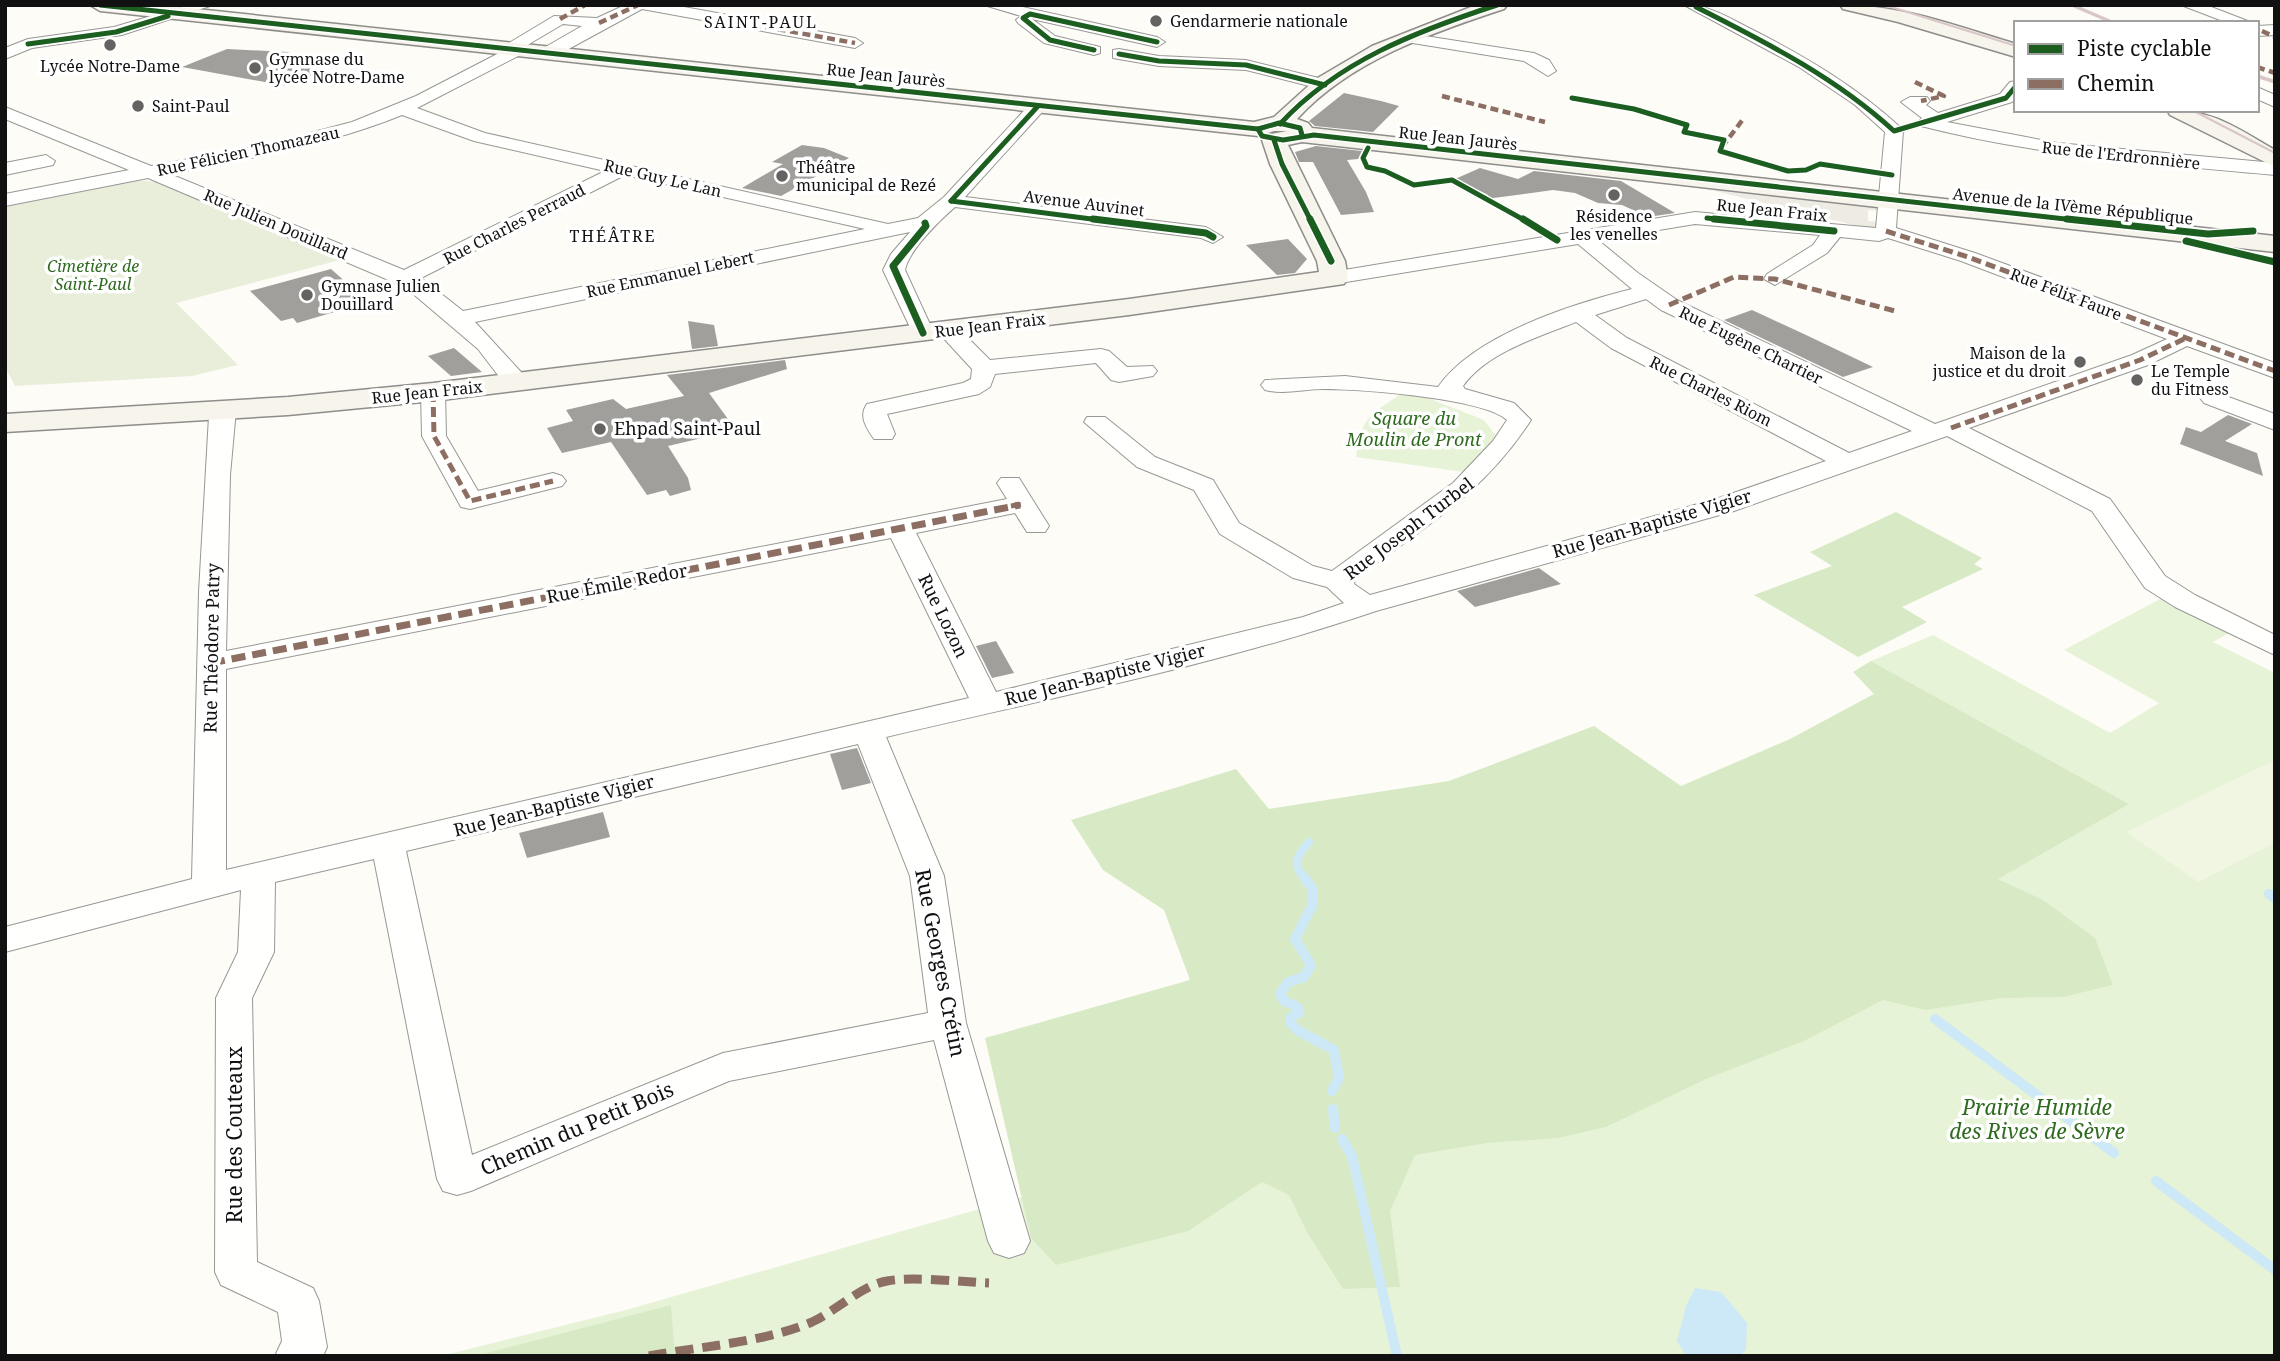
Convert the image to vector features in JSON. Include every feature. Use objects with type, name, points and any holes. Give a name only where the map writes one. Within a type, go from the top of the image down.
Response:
[{"type":"main road","name":"Rue Jean Jaurès","points":[[100,5],[1271,131],[1291,139],[1302,135],[1666,174]]},
{"type":"main road","points":[[1334,278],[1331,261],[1282,164],[1271,131],[1298,104],[1325,85],[1406,38],[1497,5]]},
{"type":"main road","points":[[1850,5],[1903,17],[2014,50]]},
{"type":"main road","points":[[2182,112],[2225,131],[2275,160]]},
{"type":"main road","name":"Avenue de la IVème République","points":[[1666,174],[2208,234],[2274,233]]},
{"type":"main road","name":"Rue Jean Fraix","points":[[5,423],[224,410],[433,392],[935,332],[1334,278]]},
{"type":"street","points":[[5,54],[28,44],[113,33],[205,5]]},
{"type":"street","name":"Rue Félicien Thomazeau","points":[[5,200],[316,139],[403,109],[514,49],[585,5]]},
{"type":"street","points":[[548,53],[598,23],[638,5]]},
{"type":"street","points":[[646,5],[855,43]]},
{"type":"street","points":[[992,5],[1026,10],[1157,42]]},
{"type":"street","points":[[2189,5],[2239,21]]},
{"type":"street","points":[[1694,6],[1734,15],[1861,101],[1894,131]]},
{"type":"street","points":[[1026,10],[1024,22],[1051,40],[1094,50]]},
{"type":"street","points":[[560,19],[598,23]]},
{"type":"street","points":[[12,36],[28,44]]},
{"type":"street","points":[[1406,38],[1528,57],[1543,64],[1548,71]]},
{"type":"street","points":[[1119,54],[1157,61],[1246,65],[1325,85]]},
{"type":"street","points":[[1894,131],[2006,98],[2014,88]]},
{"type":"street","points":[[2259,93],[2275,102]]},
{"type":"street","points":[[1921,102],[1910,102],[1932,121]]},
{"type":"street","points":[[1038,106],[951,201],[925,223],[926,226],[893,266],[935,332],[984,368],[1101,356],[1115,366],[1119,375],[1144,372]]},
{"type":"street","name":"Rue Guy Le Lan","points":[[403,109],[480,137],[842,218],[883,230],[925,223]]},
{"type":"street","name":"Rue Julien Douillard","points":[[5,112],[112,159],[153,172],[405,278],[428,292],[457,319],[504,365],[515,382]]},
{"type":"street","name":"Rue de l'Erdronnière","points":[[1932,121],[2020,145],[2089,155],[2275,169]]},
{"type":"street","points":[[1886,231],[1894,131]]},
{"type":"street","points":[[5,169],[46,161]]},
{"type":"street","name":"Rue Charles Perraud","points":[[405,278],[623,169]]},
{"type":"street","name":"Avenue Auvinet","points":[[951,201],[1206,233],[1213,237]]},
{"type":"street","name":"Rue Jean Fraix","points":[[1334,278],[1581,236],[1707,218],[1879,235],[1886,231]]},
{"type":"street","name":"Rue Emmanuel Lebert","points":[[457,319],[883,230]]},
{"type":"street","points":[[1775,279],[1820,249],[1834,231]]},
{"type":"street","name":"Rue Félix Faure","points":[[1886,231],[1968,257],[2275,371]]},
{"type":"street","name":"Rue Eugène Chartier","points":[[1581,236],[1647,292],[2101,505],[2155,582],[2185,601],[2275,646]]},
{"type":"street","points":[[1461,398],[1450,389],[1451,383],[1490,353],[1542,327],[1647,292]]},
{"type":"street","name":"Rue Charles Riom","points":[[1580,314],[1619,343],[1847,462]]},
{"type":"street","name":"Rue Jean-Baptiste Vigier","points":[[5,940],[209,886],[1169,661],[1313,622],[1725,505],[2140,360],[2184,339]]},
{"type":"street","points":[[883,434],[876,422],[875,409],[971,389],[982,382],[984,368]]},
{"type":"street","points":[[1273,386],[1328,380],[1370,382],[1461,398]]},
{"type":"street","points":[[433,392],[434,436],[470,501],[553,481]]},
{"type":"street","name":"Rue Joseph Turbel","points":[[1366,605],[1342,589],[1339,582],[1360,562],[1399,538],[1480,475],[1519,420],[1507,409],[1461,398]]},
{"type":"street","points":[[2212,398],[2275,423]]},
{"type":"street","name":"Rue Théodore Patry","points":[[209,886],[211,663],[218,462],[224,410]]},
{"type":"street","points":[[1096,422],[1146,462],[1204,485],[1229,528],[1303,572],[1339,582]]},
{"type":"street","name":"Rue Émile Redor","points":[[211,663],[1023,504]]},
{"type":"street","name":"Rue Lozon","points":[[900,528],[987,704]]},
{"type":"street","name":"Rue Georges Crétin","points":[[868,730],[927,876],[948,1023],[1009,1241]]},
{"type":"street","name":"Chemin du Petit Bois","points":[[388,846],[457,1179],[723,1068],[948,1023]]},
{"type":"street","name":"Rue des Couteaux","points":[[258,876],[256,952],[234,998],[236,1272],[298,1301],[305,1347],[297,1356]]},
{"type":"green space","name":"Cimetière de Saint-Paul","points":[[128,180],[161,182],[344,259],[176,303],[238,365],[192,376],[15,386],[5,367],[5,204]]},
{"type":"green space","name":"Square du Moulin de Pront","points":[[1402,388],[1484,420],[1496,436],[1471,473],[1356,457],[1361,434],[1368,419],[1401,394]]},
{"type":"green space","points":[[1896,512],[1982,558],[1974,564],[1983,569],[1902,607],[1927,622],[1858,657],[1754,595],[1832,566],[1810,552]]},
{"type":"green space","name":"Prairie Humide des Rives de Sèvre","points":[[2164,597],[2231,632],[2213,642],[2275,673],[2275,1356],[441,1356],[626,1310],[1176,1153],[2129,804],[1871,661],[1933,635],[2110,733],[2159,703],[2064,650]]},
{"type":"green space","points":[[1871,661],[2129,804],[1998,879],[2043,900],[2095,938],[2113,985],[2063,997],[2002,998],[1925,1010],[1883,1000],[1804,1041],[1706,1079],[1606,1127],[1558,1138],[1487,1143],[1415,1155],[1390,1211],[1400,1287],[1343,1289],[1308,1234],[1289,1195],[1262,1182],[1188,1231],[1056,1265],[1031,1238],[985,1038],[1190,980],[1164,910],[1103,870],[1071,820],[1236,769],[1269,809],[1449,781],[1594,726],[1681,786],[1790,739],[1874,694],[1853,672]]},
{"type":"green space","points":[[2275,760],[2275,843],[2198,882],[2126,832]]},
{"type":"green space","points":[[671,1305],[675,1356],[475,1356]]},
{"type":"shaded area","points":[[1594,158],[1868,189],[1866,203],[1879,211],[1868,210],[1868,221],[1880,222],[1877,229],[1862,227],[1707,189],[1627,176]]},
{"type":"water","points":[[1695,1288],[1721,1292],[1747,1323],[1746,1350],[1739,1356],[1686,1356],[1677,1341],[1686,1306]]},
{"type":"building","name":"Gymnase du lycée Notre-Dame","points":[[227,49],[288,52],[302,57],[322,71],[287,86],[182,67]]},
{"type":"building","points":[[1344,93],[1399,106],[1373,132],[1315,126],[1309,121]]},
{"type":"building","points":[[802,145],[824,148],[849,158],[781,196],[742,188],[783,164],[772,162]]},
{"type":"building","points":[[1316,146],[1362,151],[1358,159],[1347,160],[1366,192],[1374,212],[1341,215],[1313,162],[1299,162],[1295,152]]},
{"type":"building","name":"Résidence les venelles","points":[[1480,168],[1518,179],[1534,171],[1621,181],[1675,213],[1648,217],[1622,205],[1598,203],[1575,193],[1553,190],[1486,199],[1488,195],[1455,179]]},
{"type":"building","points":[[1288,239],[1307,259],[1295,273],[1277,275],[1246,245]]},
{"type":"building","name":"Gymnase Julien Douillard","points":[[331,269],[364,298],[344,304],[348,308],[297,323],[293,318],[281,321],[250,291]]},
{"type":"building","points":[[1752,310],[1873,367],[1843,377],[1724,320]]},
{"type":"building","points":[[688,321],[714,325],[718,346],[692,349]]},
{"type":"building","points":[[454,348],[482,372],[451,376],[428,356]]},
{"type":"building","name":"Ehpad Saint-Paul","points":[[785,360],[787,369],[709,393],[736,430],[668,446],[688,478],[691,490],[670,496],[666,490],[647,495],[611,442],[562,453],[547,428],[573,421],[566,410],[613,399],[626,409],[684,396],[667,375]]},
{"type":"building","points":[[2228,415],[2252,424],[2225,441],[2257,453],[2263,476],[2180,444],[2186,427],[2201,432]]},
{"type":"building","points":[[1539,568],[1561,584],[1475,607],[1457,591]]},
{"type":"building","points":[[996,641],[1014,673],[992,678],[976,646]]},
{"type":"building","points":[[857,748],[871,783],[842,790],[830,754]]},
{"type":"building","points":[[603,812],[610,837],[527,858],[519,833]]},
{"type":"waterway","points":[[1304,878],[1297,860],[1309,842]]},
{"type":"waterway","points":[[1303,876],[1313,889],[1312,906],[1295,939],[1311,965],[1304,977],[1288,982],[1280,994],[1284,1001],[1298,1007],[1299,1013],[1291,1017],[1290,1022],[1297,1030],[1334,1050],[1339,1078],[1332,1091]]},
{"type":"waterway","points":[[2269,894],[2275,898]]},
{"type":"waterway","points":[[1935,1019],[2114,1153]]},
{"type":"waterway","points":[[1333,1109],[1335,1128]]},
{"type":"waterway","points":[[1342,1139],[1352,1156],[1397,1356]]},
{"type":"waterway","points":[[2156,1181],[2275,1270]]},
{"type":"tram line","points":[[1885,5],[2014,45]]},
{"type":"tram line","points":[[2196,112],[2275,153]]},
{"type":"railway","points":[[2072,5],[2109,21]]},
{"type":"railway","points":[[2259,77],[2275,82]]},
{"type":"marked path","points":[[560,19],[585,5]]},
{"type":"marked path","points":[[599,23],[638,5]]},
{"type":"marked path","points":[[704,16],[855,43]]},
{"type":"marked path","points":[[2262,31],[2275,37]]},
{"type":"marked path","points":[[2259,68],[2275,73]]},
{"type":"marked path","points":[[1915,82],[1944,96],[1921,101]]},
{"type":"marked path","points":[[1442,96],[1545,122]]},
{"type":"marked path","points":[[1722,147],[1744,118]]},
{"type":"marked path","points":[[1886,231],[1968,257],[2275,371]]},
{"type":"marked path","points":[[1669,305],[1734,277],[1775,279],[1895,311]]},
{"type":"marked path","points":[[1951,428],[2140,360],[2184,339]]},
{"type":"marked path","points":[[433,392],[434,436],[470,501],[553,481]]},
{"type":"marked path","points":[[211,663],[1023,504]]},
{"type":"marked path","points":[[649,1356],[775,1333],[811,1322],[849,1302],[865,1289],[887,1281],[989,1283]]},
{"type":"cycle path","points":[[100,5],[1258,129],[1274,124],[1290,124],[1300,128],[1302,135]]},
{"type":"cycle path","points":[[1280,124],[1300,103],[1350,66],[1410,37],[1497,5]]},
{"type":"cycle path","points":[[1696,7],[1805,63],[1861,101],[1894,131],[2006,98],[2014,88]]},
{"type":"cycle path","points":[[1094,50],[1050,40],[1023,18],[1030,14],[1157,42]]},
{"type":"cycle path","points":[[28,44],[116,32],[168,16]]},
{"type":"cycle path","points":[[1119,54],[1159,61],[1246,65],[1325,85]]},
{"type":"cycle path","points":[[1572,98],[1634,109],[1687,125],[1684,132],[1724,140],[1720,151],[1788,171],[1806,170],[1820,164],[1892,175]]},
{"type":"cycle path","points":[[951,201],[1038,106]]},
{"type":"cycle path","points":[[1258,129],[1262,136],[1283,140],[1314,135],[2186,232],[2208,234],[2253,231]]},
{"type":"cycle path","points":[[1274,140],[1282,164],[1331,261]]},
{"type":"cycle path","points":[[1368,148],[1363,158],[1367,167],[1385,171],[1414,185],[1452,180],[1503,206],[1557,240]]},
{"type":"cycle path","points":[[951,201],[1206,233],[1213,237]]},
{"type":"cycle path","points":[[1707,218],[1834,231]]},
{"type":"cycle path","points":[[923,333],[893,266],[926,226],[925,223]]},
{"type":"cycle path","points":[[2186,241],[2275,262]]},
{"type":"place","name":"Gendarmerie nationale","points":[[1156,21]]},
{"type":"place","name":"Lycée Notre-Dame","points":[[110,45]]},
{"type":"place","name":"Gymnase du lycée Notre-Dame","points":[[255,68]]},
{"type":"place","name":"Saint-Paul","points":[[138,106]]},
{"type":"place","name":"Théâtre municipal de Rezé","points":[[782,176]]},
{"type":"place","name":"Résidence les venelles","points":[[1614,195]]},
{"type":"place","name":"Gymnase Julien Douillard","points":[[307,295]]},
{"type":"place","name":"Maison de la justice et du droit","points":[[2080,362]]},
{"type":"place","name":"Le Temple du Fitness","points":[[2137,380]]},
{"type":"place","name":"Ehpad Saint-Paul","points":[[600,429]]},
{"type":"district","name":"SAINT-PAUL","points":[[761,22]]},
{"type":"district","name":"THÉÂTRE","points":[[613,236]]}]
